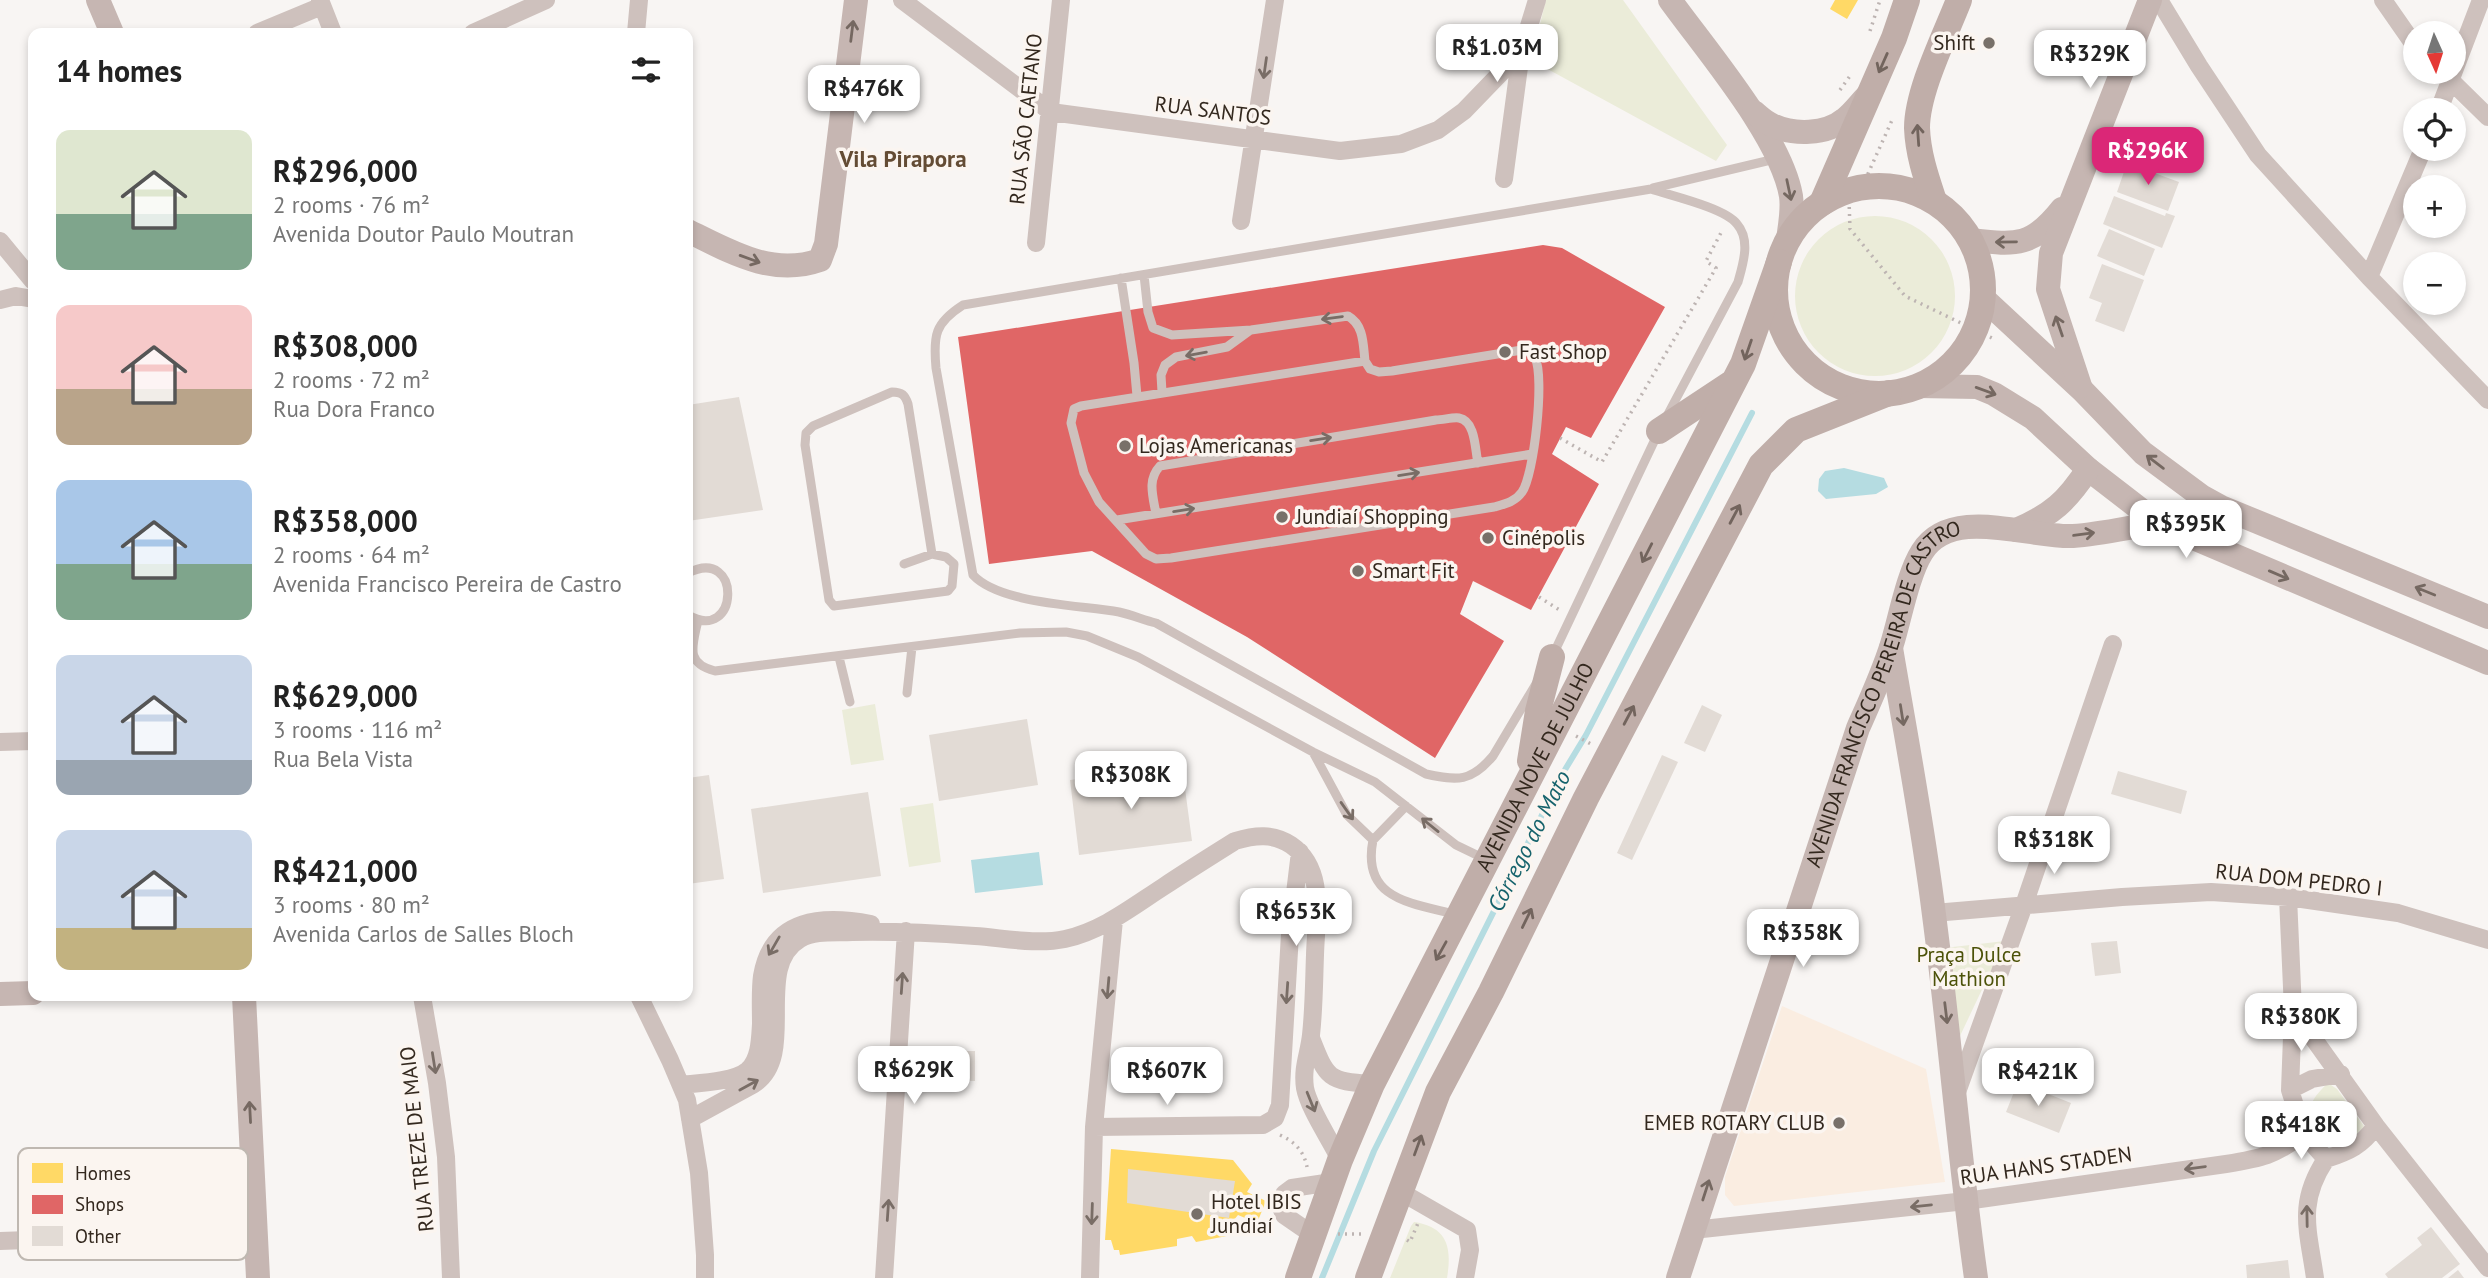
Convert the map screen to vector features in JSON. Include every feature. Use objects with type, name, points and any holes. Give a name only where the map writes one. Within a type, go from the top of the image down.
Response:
[{"type":"main road","points":[[1822,202],[1860,84],[1894,38],[1908,0]]},
{"type":"main road","points":[[1934,201],[1920,156],[1917,125],[1920,101],[1959,0]]},
{"type":"main road","points":[[1368,1278],[1438,1092],[1491,992],[1586,798],[1761,465],[1796,430],[1889,393],[1918,386],[1945,371],[1964,350],[1985,335],[1983,278],[1979,258],[1971,240],[1955,218],[1934,201],[1911,191],[1887,186],[1862,187],[1822,202],[1803,219],[1783,251],[1775,291],[1779,319],[1791,345],[1809,367],[1833,383],[1860,392],[1889,393]]},
{"type":"main road","name":"AVENIDA NOVE DE JULHO","points":[[1298,1278],[1324,1235],[1327,1175],[1399,1028],[1460,916],[1743,363],[1783,251]]},
{"type":"main road","points":[[1659,432],[1734,381]]},
{"type":"main road","points":[[1526,785],[1538,711],[1552,657]]},
{"type":"street","points":[[98,0],[110,28]]},
{"type":"street","points":[[484,28],[546,0]]},
{"type":"street","points":[[636,28],[639,0]]},
{"type":"street","points":[[693,233],[757,262],[787,267],[821,260],[827,244],[856,0]]},
{"type":"street","name":"RUA SANTOS","points":[[902,0],[1051,113],[1340,151],[1401,144],[1438,130],[1464,111],[1521,52]]},
{"type":"street","name":"RUA SÃO CAETANO","points":[[1036,243],[1061,0]]},
{"type":"street","points":[[1241,221],[1275,0]]},
{"type":"street","points":[[1504,179],[1521,52],[1537,0]]},
{"type":"street","points":[[1670,0],[1748,107],[1778,158],[1792,208],[1783,251]]},
{"type":"street","points":[[2082,390],[2048,289],[2051,253],[2150,0]]},
{"type":"street","points":[[2160,0],[2212,87],[2258,155],[2369,277],[2488,400]]},
{"type":"street","points":[[2383,0],[2403,29]]},
{"type":"street","points":[[2466,33],[2481,0]]},
{"type":"street","points":[[268,28],[321,3],[331,28]]},
{"type":"street","points":[[1748,107],[1769,124],[1782,129],[1808,132],[1835,126],[1845,119],[1860,84]]},
{"type":"street","points":[[2454,84],[2488,117]]},
{"type":"street","points":[[2369,277],[2418,161]]},
{"type":"street","points":[[1971,240],[2012,243],[2034,238],[2048,226],[2071,197]]},
{"type":"street","points":[[0,241],[28,275]]},
{"type":"street","points":[[0,300],[16,296],[28,298]]},
{"type":"street","points":[[1983,298],[2082,390],[2143,453],[2201,496],[2221,507],[2488,617]]},
{"type":"street","points":[[1918,386],[1977,387],[1994,394],[2033,418],[2088,469],[2158,523],[2488,663]]},
{"type":"street","points":[[2016,530],[2041,520],[2056,509],[2071,495],[2088,469]]},
{"type":"street","name":"AVENIDA FRANCISCO PEREIRA DE CASTRO","points":[[1678,1278],[1858,729],[1891,648],[1922,552],[1937,536],[1955,528],[1986,526],[2074,536],[2158,523]]},
{"type":"street","points":[[1956,1095],[2113,644]]},
{"type":"street","points":[[1891,648],[1934,912],[1976,1278]]},
{"type":"street","points":[[0,742],[28,741]]},
{"type":"street","points":[[690,1119],[764,1077],[773,1054],[776,1001],[782,962],[799,940],[817,933],[906,931],[1041,941],[1065,939],[1114,920],[1235,841],[1254,835],[1271,836],[1300,852],[1311,869],[1317,898],[1311,1038],[1304,1064],[1306,1088],[1327,1175],[1292,1188],[1284,1194],[1282,1210],[1290,1221],[1324,1235]]},
{"type":"street","points":[[1094,1127],[1263,1125],[1275,1118],[1280,1105],[1290,934],[1300,852]]},
{"type":"street","name":"RUA DOM PEDRO I","points":[[1934,912],[2211,892],[2288,897],[2398,913],[2488,940]]},
{"type":"street","points":[[2288,897],[2293,1010],[2290,1090],[2304,1134],[2326,1159]]},
{"type":"street","points":[[681,1085],[719,1081],[747,1071],[756,1058],[760,1040],[762,976],[771,949],[781,934],[814,921],[846,919],[906,931]]},
{"type":"street","points":[[1090,1278],[1094,1127],[1114,920]]},
{"type":"street","points":[[884,1278],[906,931]]},
{"type":"street","points":[[0,994],[28,993]]},
{"type":"street","points":[[244,1001],[258,1278]]},
{"type":"street","name":"RUA TREZE DE MAIO","points":[[423,1001],[446,1157],[451,1278]]},
{"type":"street","points":[[641,1001],[687,1100],[699,1173],[705,1278]]},
{"type":"street","points":[[2293,1010],[2376,1125],[2488,1268]]},
{"type":"street","points":[[1311,1038],[1328,1074],[1336,1080],[1372,1084]]},
{"type":"street","points":[[2290,1090],[2312,1079],[2340,1073]]},
{"type":"street","points":[[2315,1278],[2306,1216],[2308,1192],[2326,1159],[2348,1152],[2364,1141],[2376,1125]]},
{"type":"street","name":"RUA HANS STADEN","points":[[1693,1230],[1966,1201],[2260,1158],[2278,1153],[2304,1134]]},
{"type":"street","points":[[1401,1192],[1468,1230],[1470,1250],[1465,1278]]},
{"type":"street","points":[[248,1232],[256,1232]]},
{"type":"street","points":[[0,1241],[18,1240]]},
{"type":"lane","points":[[1651,189],[1713,209],[1738,225],[1744,241],[1744,259],[1738,282],[1659,432],[1552,657],[1493,756],[1482,769],[1470,777],[1452,780],[1426,774],[1156,624],[1121,612],[1041,601],[993,590],[980,583],[973,575],[936,368],[936,340],[945,316],[963,305],[1651,189],[1778,158]]},
{"type":"lane","points":[[1144,275],[1148,312],[1153,328],[1172,335],[1251,330],[1348,316],[1356,320],[1361,329],[1365,361],[1370,369],[1379,372],[1392,371],[1522,350],[1535,357],[1540,393],[1530,476],[1522,492],[1510,503],[1156,559],[1146,554],[1099,502],[1084,473],[1071,423],[1074,409],[1136,396],[1365,361]]},
{"type":"lane","points":[[1121,278],[1134,363],[1136,396]]},
{"type":"lane","points":[[1162,392],[1161,375],[1165,365],[1176,358],[1227,347],[1251,330]]},
{"type":"lane","points":[[904,564],[932,554],[946,556],[954,565],[952,586],[948,591],[834,606],[829,600],[804,445],[806,433],[813,426],[892,392],[900,392],[906,396],[932,554]]},
{"type":"lane","points":[[1156,514],[1151,485],[1153,473],[1160,466],[1199,458],[1460,418],[1472,429],[1478,463]]},
{"type":"lane","points":[[1117,520],[1532,454]]},
{"type":"lane","points":[[954,565],[970,562]]},
{"type":"lane","points":[[693,571],[706,568],[714,571],[721,575],[729,590],[727,607],[722,613],[706,620],[693,618]]},
{"type":"lane","points":[[693,646],[698,620]]},
{"type":"lane","points":[[693,654],[702,668],[724,671],[1038,632],[1066,632],[1087,636],[1138,657],[1313,752],[1375,782],[1456,845],[1488,860]]},
{"type":"lane","points":[[908,693],[912,647]]},
{"type":"lane","points":[[839,657],[850,702]]},
{"type":"lane","points":[[1313,752],[1347,815],[1373,840]]},
{"type":"lane","points":[[1406,806],[1373,840],[1370,855],[1373,875],[1381,888],[1399,898],[1460,916]]},
{"type":"path","points":[[1867,39],[1880,0]]},
{"type":"path","points":[[1837,94],[1860,84]]},
{"type":"path","points":[[1848,191],[1850,229],[1905,296],[1985,335]]},
{"type":"path","points":[[1560,438],[1602,462],[1716,268],[1706,261],[1729,217]]},
{"type":"path","points":[[1574,735],[1594,745]]},
{"type":"path","points":[[1263,1125],[1292,1140],[1327,1175]]},
{"type":"path","points":[[1324,1235],[1349,1234]]},
{"type":"shaded area","name":"EMEB ROTARY CLUB","points":[[1782,1006],[1926,1069],[1945,1182],[1734,1206],[1725,1195],[1725,1177]]},
{"type":"green space","points":[[1546,0],[1623,0],[1727,145],[1716,161],[1531,60]]},
{"type":"green space","points":[[1875,216],[1906,222],[1932,239],[1949,265],[1955,296],[1949,327],[1932,353],[1906,370],[1875,376],[1844,370],[1818,353],[1801,327],[1795,296],[1801,265],[1818,239],[1844,222]]},
{"type":"green space","points":[[875,704],[884,760],[851,765],[842,710]]},
{"type":"green space","points":[[933,803],[941,862],[909,867],[900,808]]},
{"type":"green space","name":"Praça Dulce Mathion","points":[[2005,941],[1960,1036],[1944,948]]},
{"type":"green space","points":[[2328,1083],[2337,1089],[2364,1126],[2351,1137],[2325,1145],[2313,1128],[2309,1113],[2314,1099]]},
{"type":"green space","points":[[1414,1222],[1441,1234],[1448,1248],[1447,1278],[1390,1278]]},
{"type":"water","points":[[1844,468],[1884,478],[1888,487],[1876,494],[1826,499],[1818,491],[1819,479],[1825,471]]},
{"type":"water","points":[[1039,852],[1043,885],[975,893],[971,860]]},
{"type":"building: Homes","points":[[1835,0],[1858,0],[1847,19],[1830,9]]},
{"type":"building: Homes","points":[[1111,1149],[1233,1160],[1252,1184],[1247,1192],[1266,1201],[1257,1223],[1238,1215],[1228,1227],[1232,1235],[1196,1242],[1192,1236],[1177,1239],[1177,1246],[1120,1255],[1119,1250],[1114,1250],[1111,1240],[1105,1240]]},
{"type":"building: Shops","name":"Jundiaí Shopping","points":[[1543,245],[1562,248],[1665,307],[1591,438],[1566,427],[1552,454],[1599,484],[1531,610],[1473,581],[1460,614],[1504,641],[1435,758],[1247,637],[1092,551],[989,564],[958,337]]},
{"type":"building: Other","points":[[2127,163],[2179,182],[2168,211],[2117,192]]},
{"type":"building: Other","points":[[2114,196],[2165,216],[2166,213],[2175,216],[2162,248],[2103,224]]},
{"type":"building: Other","points":[[2109,229],[2155,249],[2144,276],[2097,256]]},
{"type":"building: Other","points":[[2102,264],[2144,280],[2124,332],[2095,321],[2102,303],[2089,298]]},
{"type":"building: Other","points":[[739,397],[763,510],[693,520],[693,404]]},
{"type":"building: Other","points":[[1702,705],[1722,715],[1705,752],[1684,743]]},
{"type":"building: Other","points":[[1027,719],[1038,785],[939,801],[929,735]]},
{"type":"building: Other","points":[[1662,755],[1678,762],[1632,860],[1617,853]]},
{"type":"building: Other","points":[[1182,766],[1192,841],[1079,855],[1070,780]]},
{"type":"building: Other","points":[[2118,771],[2187,791],[2181,814],[2111,794]]},
{"type":"building: Other","points":[[709,775],[724,879],[693,883],[693,777]]},
{"type":"building: Other","points":[[868,792],[881,876],[763,893],[751,809]]},
{"type":"building: Other","points":[[2117,941],[2121,973],[2095,976],[2091,943]]},
{"type":"building: Other","points":[[933,1051],[975,1051],[975,1081],[932,1080]]},
{"type":"building: Other","points":[[2018,1082],[2071,1103],[2059,1133],[2006,1112]]},
{"type":"building: Other","points":[[1128,1169],[1235,1181],[1229,1218],[1127,1203]]},
{"type":"building: Other","points":[[2431,1227],[2460,1264],[2442,1278],[2388,1278],[2385,1274],[2422,1245],[2417,1238]]},
{"type":"building: Other","points":[[2288,1260],[2290,1278],[2247,1278],[2246,1265]]},
{"type":"building: Other","points":[[2458,1270],[2464,1278],[2448,1278]]},
{"type":"waterway","name":"Córrego do Mato","points":[[1322,1278],[1374,1151],[1563,773],[1586,735],[1752,413]]},
{"type":"place","name":"Shift","points":[[1989,43]]},
{"type":"place","name":"Fast Shop","points":[[1505,352]]},
{"type":"place","name":"Lojas Americanas","points":[[1125,446]]},
{"type":"place","name":"Jundiaí Shopping","points":[[1282,517]]},
{"type":"place","name":"Cinépolis","points":[[1488,538]]},
{"type":"place","name":"Smart Fit","points":[[1358,571]]},
{"type":"place","name":"EMEB ROTARY CLUB","points":[[1839,1123]]},
{"type":"place","name":"Hotel IBIS Jundiaí","points":[[1197,1214]]},
{"type":"district","name":"Vila Pirapora","points":[[903,159]]}]
